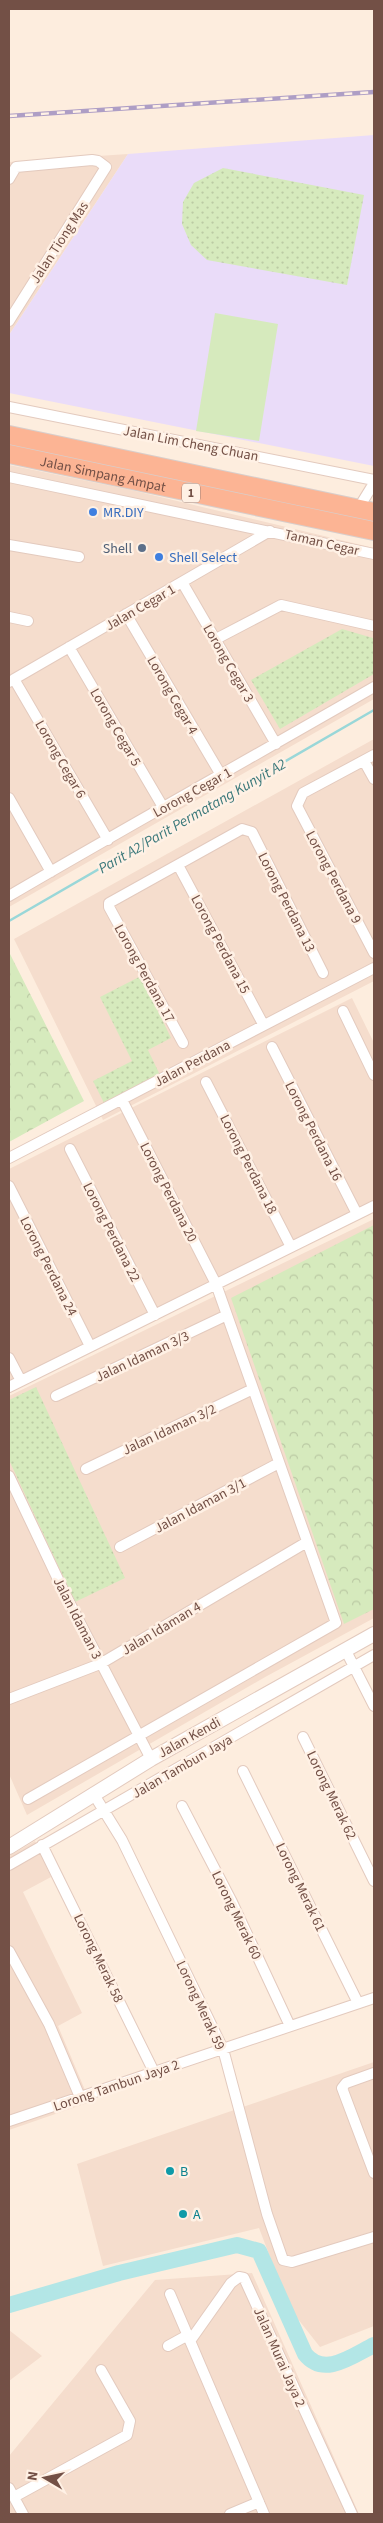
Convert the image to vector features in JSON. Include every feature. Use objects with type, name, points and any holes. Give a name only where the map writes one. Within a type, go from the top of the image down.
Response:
[{"type":"highway","name":"Jalan Simpang Ampat","points":[[9,435],[366,510]]},
{"type":"highway","name":"Jalan Simpang Ampat","points":[[9,454],[374,531]]},
{"type":"street","name":"Jalan Tiong Mas","points":[[9,179],[16,167],[92,160],[104,164],[106,167],[9,321]]},
{"type":"street","name":"Jalan Lim Cheng Chuan","points":[[9,407],[374,482]]},
{"type":"street","name":"Jalan Simpang Ampat","points":[[9,477],[270,531]]},
{"type":"street","points":[[366,510],[374,482]]},
{"type":"street","points":[[290,535],[296,514]]},
{"type":"street","name":"Taman Cegar","points":[[270,531],[374,554]]},
{"type":"street","name":"Jalan Cegar 1","points":[[11,680],[270,531]]},
{"type":"street","points":[[9,544],[79,557]]},
{"type":"street","name":"Lorong Cegar 3","points":[[182,582],[276,744]]},
{"type":"street","points":[[216,639],[281,605],[374,626]]},
{"type":"street","name":"Lorong Cegar 4","points":[[126,614],[221,775]]},
{"type":"street","points":[[9,618],[28,621]]},
{"type":"street","name":"Lorong Cegar 5","points":[[69,647],[163,807]]},
{"type":"street","name":"Lorong Cegar 6","points":[[11,680],[108,840]]},
{"type":"street","name":"Lorong Cegar 1","points":[[9,896],[374,687]]},
{"type":"street","points":[[374,755],[364,761],[374,779]]},
{"type":"street","name":"Lorong Perdana 9","points":[[364,761],[303,793],[298,799],[297,806],[374,953]]},
{"type":"street","points":[[9,798],[51,872]]},
{"type":"street","name":"Lorong Perdana 13","points":[[178,864],[242,829],[252,832],[323,973]]},
{"type":"street","name":"Lorong Perdana 17","points":[[178,864],[109,903],[109,907],[183,1043]]},
{"type":"street","name":"Lorong Perdana 15","points":[[178,864],[263,1024]]},
{"type":"street","name":"Jalan Perdana","points":[[9,1158],[263,1024],[374,968]]},
{"type":"street","points":[[343,1011],[374,1075]]},
{"type":"street","name":"Lorong Perdana 16","points":[[272,1047],[357,1214]]},
{"type":"street","name":"Lorong Perdana 18","points":[[206,1082],[291,1247]]},
{"type":"street","name":"Lorong Perdana 20","points":[[122,1100],[216,1284],[336,1623]]},
{"type":"street","name":"Lorong Perdana 22","points":[[70,1149],[155,1314]]},
{"type":"street","name":"Lorong Perdana 24","points":[[9,1186],[90,1346]]},
{"type":"street","points":[[9,1387],[374,1206]]},
{"type":"street","name":"Jalan Idaman 3/3","points":[[56,1396],[227,1316]]},
{"type":"street","points":[[9,1358],[21,1381]]},
{"type":"street","name":"Jalan Idaman 3/2","points":[[86,1469],[253,1390]]},
{"type":"street","name":"Jalan Idaman 3/1","points":[[120,1547],[279,1463]]},
{"type":"street","name":"Jalan Idaman 3","points":[[9,1476],[100,1664],[151,1759]]},
{"type":"street","name":"Jalan Idaman 4","points":[[9,1699],[100,1664],[307,1542]]},
{"type":"street","name":"Jalan Kendi","points":[[28,1799],[336,1623]]},
{"type":"street","name":"Jalan Kendi","points":[[9,1847],[93,1793],[151,1759],[344,1649],[374,1634]]},
{"type":"street","points":[[344,1649],[374,1706]]},
{"type":"street","points":[[354,1666],[374,1655]]},
{"type":"street","name":"Jalan Tambun Jaya","points":[[9,1865],[354,1666]]},
{"type":"street","name":"Lorong Merak 62","points":[[303,1737],[374,1881]]},
{"type":"street","name":"Lorong Merak 61","points":[[243,1771],[358,2003]]},
{"type":"street","name":"Lorong Merak 59","points":[[93,1793],[122,1840],[222,2049],[266,2214],[284,2260],[292,2262],[374,2237]]},
{"type":"street","name":"Lorong Merak 60","points":[[182,1806],[232,1902],[290,2026]]},
{"type":"street","name":"Lorong Merak 58","points":[[42,1845],[154,2072]]},
{"type":"street","points":[[9,1951],[49,2024],[80,2097]]},
{"type":"street","points":[[222,2049],[374,1998]]},
{"type":"street","name":"Lorong Tambun Jaya 2","points":[[10,2117],[80,2097],[222,2049]]},
{"type":"street","points":[[374,2073],[346,2083],[342,2088],[372,2156],[374,2173]]},
{"type":"street","name":"Jalan Murai Jaya 2","points":[[189,2338],[231,2283],[239,2277],[244,2278],[352,2514]]},
{"type":"street","points":[[170,2294],[264,2514]]},
{"type":"street","points":[[168,2346],[189,2338]]},
{"type":"street","points":[[23,2514],[11,2492],[127,2435],[130,2421],[101,2370]]},
{"type":"street","points":[[230,2514],[259,2502]]},
{"type":"shaded area","points":[[374,135],[374,466],[9,393],[9,335],[128,154]]},
{"type":"shaded area","points":[[128,154],[9,335],[9,162]]},
{"type":"shaded area","points":[[9,465],[131,490],[374,548],[374,699],[9,907]]},
{"type":"shaded area","points":[[374,739],[374,981],[103,1120],[14,939]]},
{"type":"shaded area","points":[[352,998],[374,1043],[374,1203],[9,1392],[9,1169]]},
{"type":"shaded area","points":[[374,1219],[374,1618],[267,1676],[27,1815],[9,1774],[9,1396]]},
{"type":"shaded area","points":[[35,1841],[51,1877],[23,1892],[82,2013],[58,2026],[90,2102],[9,2130],[9,1856]]},
{"type":"shaded area","points":[[374,2062],[374,2326],[320,2347],[290,2309],[259,2228],[103,2266],[77,2164]]},
{"type":"shaded area","points":[[252,2273],[359,2514],[9,2514],[9,2456],[155,2280]]},
{"type":"shaded area","points":[[9,2330],[42,2356],[9,2381]]},
{"type":"green space","points":[[223,168],[364,195],[347,285],[207,260],[191,245],[182,224],[183,202],[194,183]]},
{"type":"green space","points":[[215,313],[278,324],[259,441],[196,431]]},
{"type":"green space","points":[[342,629],[373,638],[374,674],[280,729],[251,680]]},
{"type":"green space","points":[[9,952],[84,1101],[9,1142]]},
{"type":"green space","points":[[141,976],[171,1038],[148,1050],[160,1075],[104,1103],[93,1081],[132,1061],[100,997]]},
{"type":"green space","points":[[374,1225],[374,1609],[344,1624],[231,1298]]},
{"type":"green space","points":[[36,1387],[125,1578],[75,1602],[9,1460],[9,1400]]},
{"type":"waterway","name":"Parit A2/Parit Permatang Kunyit A2","points":[[9,921],[374,710]]},
{"type":"waterway","points":[[9,2305],[119,2273],[237,2245],[259,2251],[305,2354],[313,2361],[329,2365],[338,2363],[374,2345]]},
{"type":"railway","points":[[9,116],[374,92]]},
{"type":"place","name":"MR.DIY","points":[[93,512]]},
{"type":"place","name":"Shell","points":[[142,548]]},
{"type":"place","name":"Shell Select","points":[[159,557]]},
{"type":"place","name":"B","points":[[170,2171]]},
{"type":"place","name":"A","points":[[183,2214]]}]
